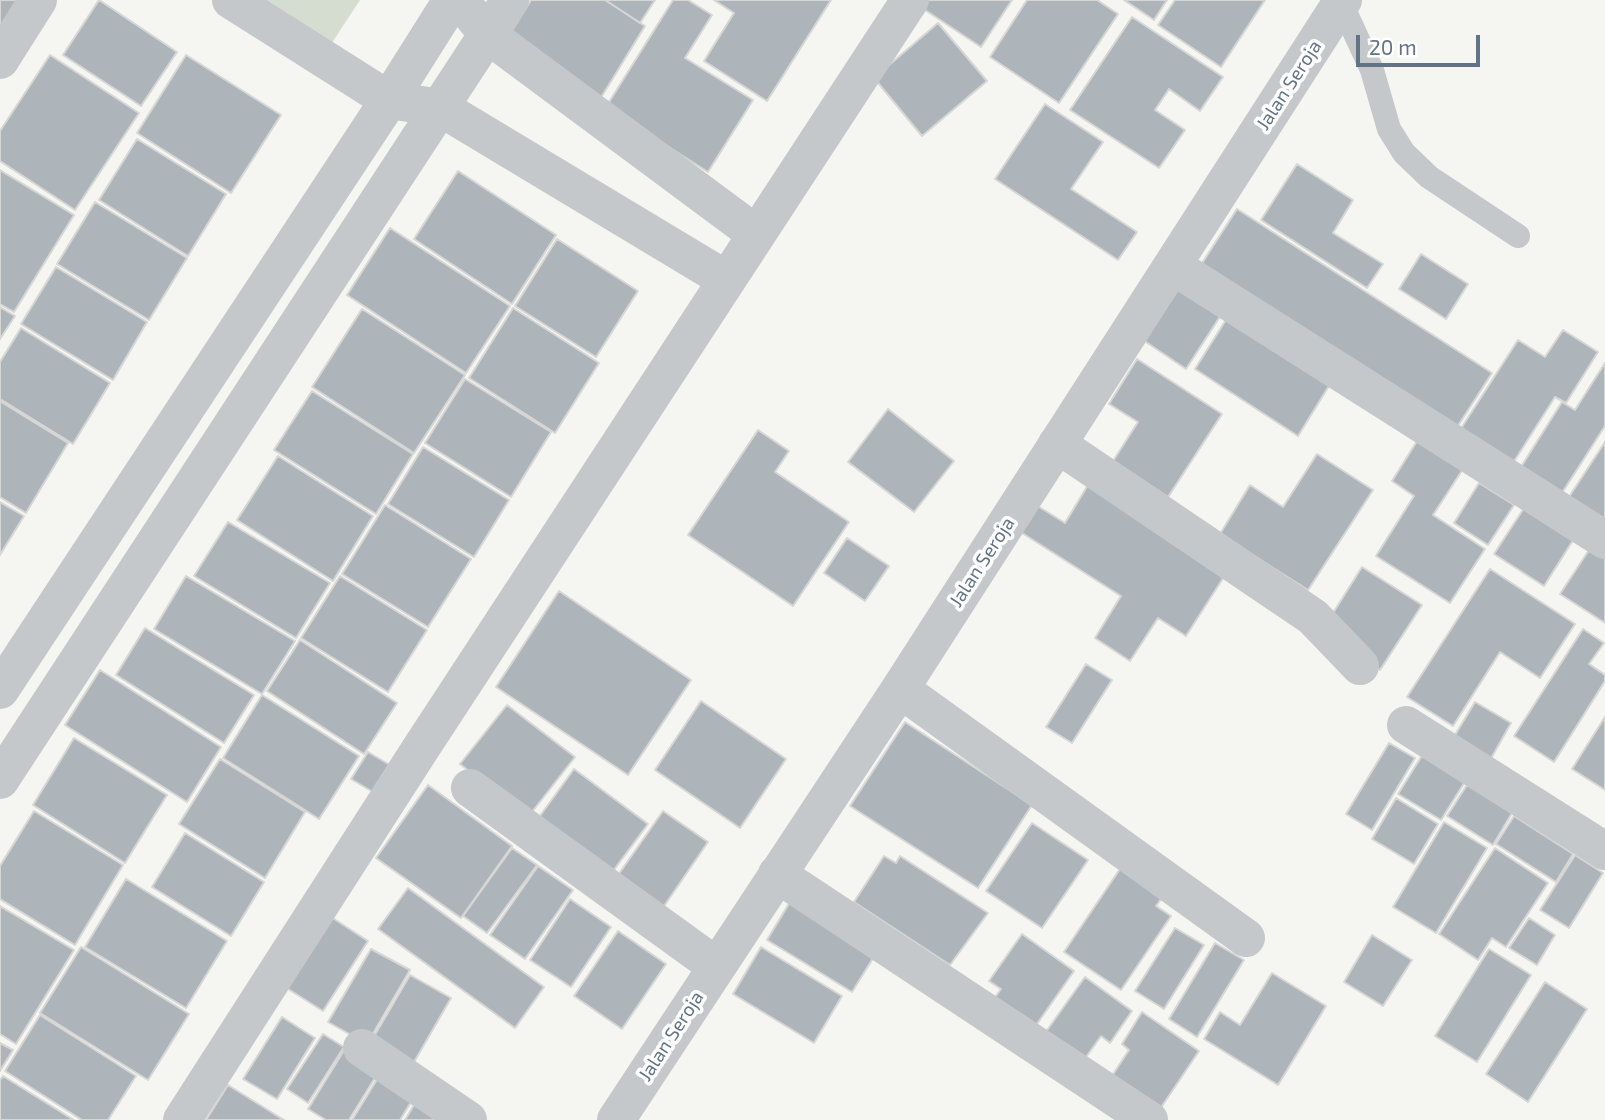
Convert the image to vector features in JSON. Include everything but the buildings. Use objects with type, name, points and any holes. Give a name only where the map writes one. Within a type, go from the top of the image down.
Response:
[{"type":"street","points":[[0,60],[38,0]]},
{"type":"street","points":[[230,0],[389,100],[441,108],[727,280]]},
{"type":"street","points":[[59,689],[9,677],[452,0]]},
{"type":"street","points":[[460,0],[488,35],[756,234]]},
{"type":"street","points":[[0,780],[510,0]]},
{"type":"street","points":[[182,1120],[411,762],[910,0]]},
{"type":"street","name":"Jalan Seroja","points":[[616,1120],[900,689],[1340,1]]},
{"type":"street","points":[[1172,266],[1605,540]]},
{"type":"street","points":[[1057,444],[1313,617],[1360,666]]},
{"type":"street","points":[[900,689],[1246,938]]},
{"type":"street","points":[[1406,725],[1605,851]]},
{"type":"street","points":[[470,788],[716,966]]},
{"type":"street","points":[[777,874],[1149,1120]]},
{"type":"street","points":[[362,1048],[468,1120]]},
{"type":"lane","points":[[1340,1],[1372,70],[1390,129],[1404,153],[1429,177],[1518,236]]},
{"type":"shaded area","points":[[236,0],[360,0],[322,58]]}]
